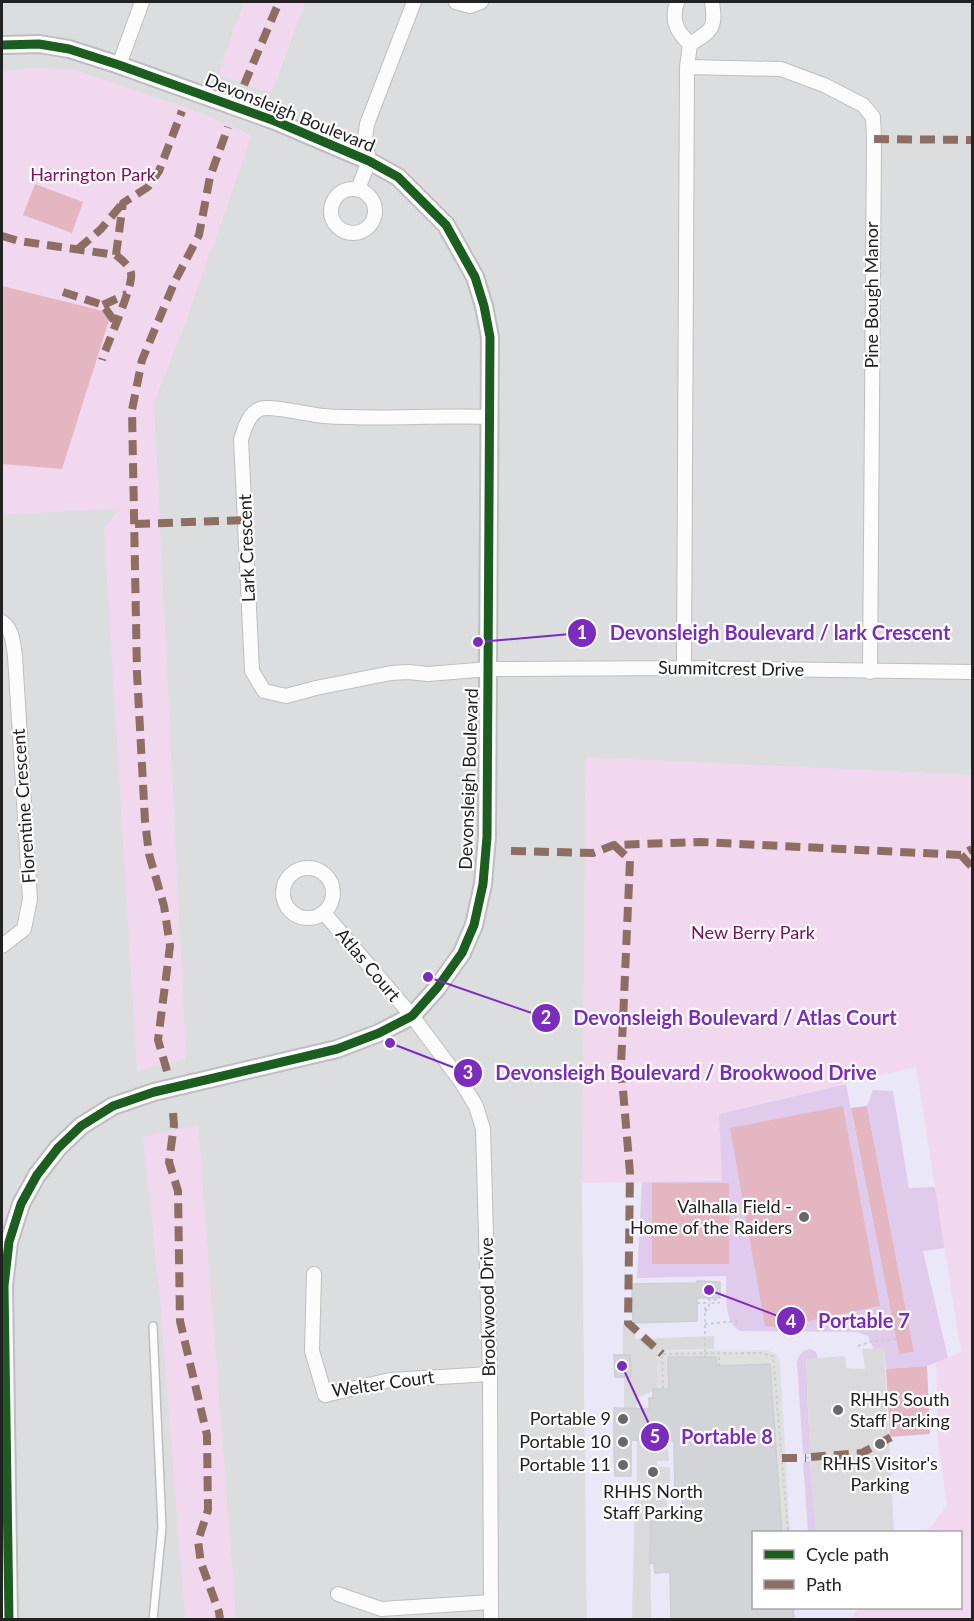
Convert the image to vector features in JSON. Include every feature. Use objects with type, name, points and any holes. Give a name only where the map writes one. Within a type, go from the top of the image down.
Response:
[{"type":"street","points":[[119,65],[142,2]]},
{"type":"street","points":[[358,189],[369,160],[365,139],[367,124],[414,2]]},
{"type":"street","points":[[456,2],[470,6],[482,2]]},
{"type":"street","points":[[677,2],[673,12],[679,33],[690,44]]},
{"type":"street","points":[[690,44],[708,33],[714,17],[712,2]]},
{"type":"street","name":"Devonsleigh Boulevard","points":[[2,45],[39,44],[69,49],[119,65],[275,121],[369,160],[398,177],[446,225],[475,278],[484,306],[490,337],[487,837],[483,884],[474,925],[462,953],[437,988],[412,1016],[379,1033],[337,1049],[154,1092],[113,1106],[81,1126],[58,1148],[38,1175],[21,1204],[9,1242],[4,1286],[9,1620]]},
{"type":"street","points":[[684,668],[687,67],[690,44]]},
{"type":"street","name":"Pine Bough Manor","points":[[687,67],[781,69],[824,85],[863,105],[873,117],[870,672]]},
{"type":"street","name":"Lark Crescent","points":[[489,417],[335,417],[265,408],[258,410],[248,421],[241,439],[252,672],[264,691],[286,696],[391,673],[428,674],[489,669]]},
{"type":"street","name":"Florentine Crescent","points":[[2,622],[7,626],[12,637],[15,656],[30,898],[24,929],[2,946]]},
{"type":"street","name":"Summitcrest Drive","points":[[489,669],[684,668],[972,672]]},
{"type":"street","name":"Atlas Court","points":[[324,913],[412,1016]]},
{"type":"street","name":"Brookwood Drive","points":[[412,1016],[476,1106],[483,1129],[490,1374],[491,1620]]},
{"type":"street","name":"Welter Court","points":[[314,1274],[312,1351],[326,1395],[390,1380],[490,1374]]},
{"type":"street","points":[[338,1594],[381,1609],[491,1602]]},
{"type":"lane","points":[[153,1326],[162,1527],[153,1620]]},
{"type":"path","points":[[697,1303],[718,1300],[718,1303],[709,1303],[705,1312]]},
{"type":"path","points":[[705,1303],[705,1358]]},
{"type":"path","points":[[705,1324],[738,1321]]},
{"type":"path","points":[[858,1346],[870,1342],[896,1340]]},
{"type":"path","points":[[719,1353],[719,1366]]},
{"type":"path","points":[[663,1389],[662,1354],[761,1353],[773,1356],[788,1531]]},
{"type":"path","points":[[806,1458],[811,1457]]},
{"type":"shaded area","points":[[2,2],[244,2],[219,75],[271,93],[305,2],[972,2],[972,775],[586,758],[582,1183],[587,1619],[2,1620]]},
{"type":"shaded area","points":[[35,184],[83,202],[72,233],[23,215]]},
{"type":"shaded area","points":[[2,286],[111,314],[62,469],[2,464]]},
{"type":"shaded area","points":[[916,1067],[961,1353],[938,1444],[947,1506],[930,1528],[924,1531],[752,1531],[752,1609],[869,1609],[862,1619],[587,1619],[582,1183],[650,1181],[719,1114]]},
{"type":"shaded area","points":[[846,1084],[899,1354],[914,1352],[867,1106],[873,1090],[893,1091],[909,1188],[935,1187],[945,1248],[923,1251],[948,1358],[927,1366],[886,1369],[884,1348],[874,1349],[868,1336],[856,1332],[740,1331],[728,1314],[726,1276],[637,1278],[642,1181],[650,1181],[719,1114]]},
{"type":"shaded area","name":"Valhalla Field - Home of the Raiders","points":[[843,1106],[880,1306],[779,1327],[765,1326],[730,1128]]},
{"type":"shaded area","points":[[867,1106],[914,1352],[899,1354],[851,1108]]},
{"type":"shaded area","points":[[652,1183],[729,1183],[729,1264],[652,1264]]},
{"type":"shaded area","name":"RHHS North Staff Parking","points":[[623,1323],[635,1323],[635,1339],[714,1336],[714,1349],[657,1351],[657,1389],[637,1398],[637,1440],[667,1440],[669,1461],[657,1461],[657,1467],[670,1467],[670,1485],[657,1486],[657,1499],[667,1499],[667,1515],[650,1515],[651,1619],[632,1619],[637,1442],[631,1430],[631,1408],[624,1408],[624,1377],[631,1376],[630,1355],[623,1355]]},
{"type":"shaded area","name":"RHHS South Staff Parking","points":[[884,1348],[894,1531],[816,1531],[810,1461],[825,1460],[825,1456],[824,1453],[810,1454],[806,1359],[845,1356],[846,1368],[865,1369],[862,1349]]},
{"type":"shaded area","points":[[811,1349],[816,1352],[818,1358],[806,1360],[810,1454],[803,1454],[797,1363],[801,1353]]},
{"type":"shaded area","points":[[766,1350],[777,1354],[780,1361],[790,1531],[783,1531],[770,1363],[717,1366],[716,1357],[669,1357],[669,1389],[657,1389],[657,1351]]},
{"type":"shaded area","points":[[927,1366],[930,1434],[890,1437],[886,1369]]},
{"type":"shaded area","points":[[810,1461],[816,1531],[808,1531],[803,1462]]},
{"type":"green space","points":[[244,2],[305,2],[271,93],[219,75]]},
{"type":"green space","name":"Harrington Park","points":[[30,68],[73,69],[209,116],[252,136],[182,332],[154,403],[186,1059],[137,1071],[104,529],[121,508],[2,515],[2,72]]},
{"type":"green space","name":"New Berry Park","points":[[586,757],[972,775],[972,1619],[850,1619],[858,1609],[962,1609],[962,1531],[924,1531],[930,1528],[947,1505],[938,1444],[936,1363],[961,1352],[916,1067],[719,1114],[722,1181],[582,1183]]},
{"type":"green space","points":[[198,1125],[236,1619],[185,1619],[160,1300],[143,1137]]},
{"type":"building","points":[[697,1281],[720,1282],[720,1298],[697,1298],[697,1321],[633,1323],[632,1284],[697,1283]]},
{"type":"building","points":[[614,1355],[630,1355],[631,1377],[615,1377]]},
{"type":"building","points":[[668,1357],[716,1357],[717,1366],[770,1364],[782,1531],[752,1531],[752,1609],[793,1609],[794,1620],[671,1620],[670,1572],[655,1573],[654,1563],[650,1563],[651,1521],[683,1521],[682,1494],[675,1494],[674,1441],[631,1440],[631,1476],[615,1476],[614,1454],[614,1408],[649,1409],[649,1398],[653,1398],[653,1389],[669,1389]]},
{"type":"marked path","points":[[244,85],[279,2]]},
{"type":"marked path","points":[[116,255],[123,203],[148,187],[159,171],[182,111]]},
{"type":"marked path","points":[[167,1071],[158,1040],[170,946],[164,906],[149,854],[145,821],[137,673],[132,410],[142,360],[175,281],[199,235],[210,177],[228,127]]},
{"type":"marked path","points":[[874,139],[972,140]]},
{"type":"marked path","points":[[78,249],[101,229],[123,203]]},
{"type":"marked path","points":[[2,236],[19,241],[116,255],[127,265],[131,273],[131,280],[102,360]]},
{"type":"marked path","points":[[63,292],[103,305],[115,322]]},
{"type":"marked path","points":[[103,305],[127,294]]},
{"type":"marked path","points":[[135,524],[246,520]]},
{"type":"marked path","points":[[511,851],[593,853],[614,845],[701,842],[961,855],[972,849]]},
{"type":"marked path","points":[[614,845],[630,860],[621,1066],[630,1173],[628,1323],[662,1354]]},
{"type":"marked path","points":[[961,855],[972,867]]},
{"type":"marked path","points":[[173,1113],[174,1125],[169,1162],[178,1191],[180,1321],[207,1435],[208,1510],[198,1541],[201,1563],[220,1620]]},
{"type":"marked path","points":[[811,1457],[862,1453],[891,1437]]},
{"type":"marked path","points":[[782,1458],[806,1458]]},
{"type":"cycle path","points":[[2,45],[39,44],[69,49],[119,65],[275,121],[369,161],[398,177],[446,225],[475,277],[490,337],[487,837],[483,884],[474,925],[462,953],[437,988],[412,1016],[379,1033],[337,1049],[154,1092],[113,1106],[81,1126],[58,1148],[37,1175],[21,1204],[9,1242],[4,1286],[9,1620]]},
{"type":"place","name":"Devonsleigh Boulevard / lark Crescent","points":[[478,642]]},
{"type":"place","name":"Devonsleigh Boulevard / Atlas Court","points":[[428,977]]},
{"type":"place","name":"Devonsleigh Boulevard / Brookwood Drive","points":[[390,1043]]},
{"type":"place","name":"Valhalla Field - Home of the Raiders","points":[[804,1217]]},
{"type":"place","name":"Portable 7","points":[[709,1290]]},
{"type":"place","name":"Portable 8","points":[[622,1366]]},
{"type":"place","name":"RHHS South Staff Parking","points":[[838,1410]]},
{"type":"place","name":"Portable 9","points":[[623,1419]]},
{"type":"place","name":"Portable 10","points":[[623,1442]]},
{"type":"place","name":"RHHS Visitor's Parking","points":[[880,1444]]},
{"type":"place","name":"Portable 11","points":[[623,1465]]},
{"type":"place","name":"RHHS North Staff Parking","points":[[653,1472]]}]
